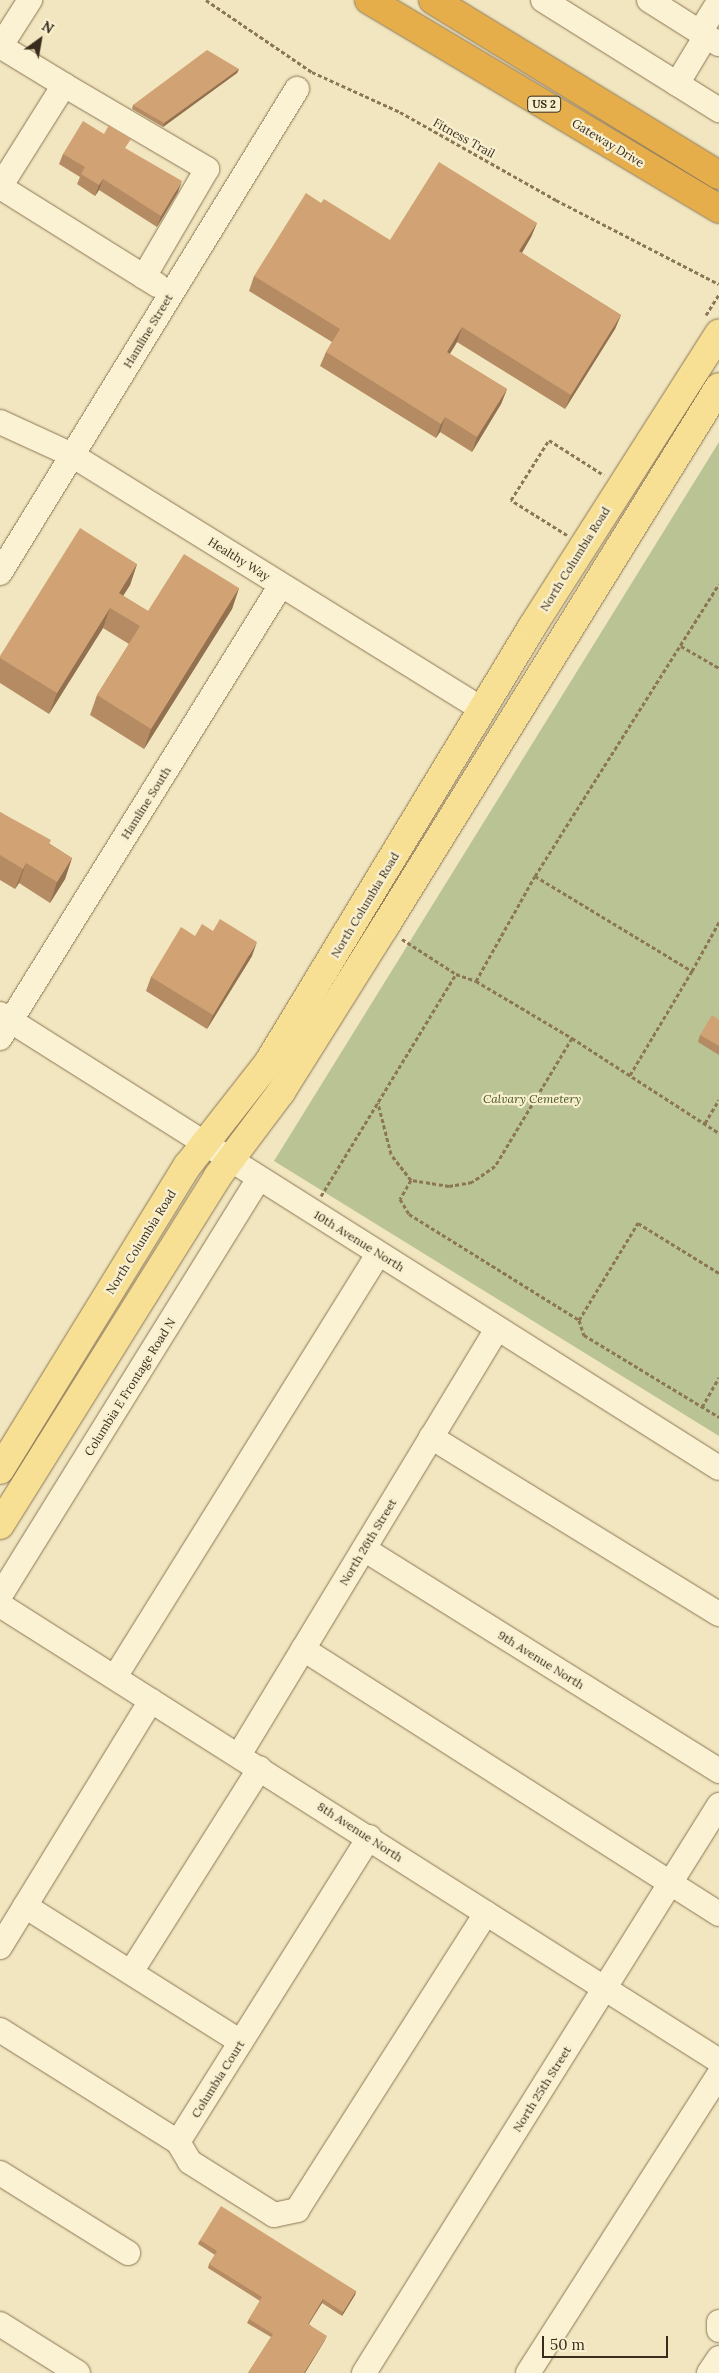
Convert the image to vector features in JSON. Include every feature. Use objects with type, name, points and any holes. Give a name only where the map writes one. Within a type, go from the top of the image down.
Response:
[{"type":"highway","name":"Gateway Drive","points":[[369,0],[719,209]]},
{"type":"highway","name":"US 2","points":[[433,0],[719,175]]},
{"type":"main road","name":"North Columbia Road","points":[[0,1470],[204,1144],[268,1063],[532,627],[719,333]]},
{"type":"main road","points":[[0,1525],[230,1160],[281,1092],[719,387]]},
{"type":"street","points":[[30,0],[0,47],[208,168],[144,277]]},
{"type":"street","points":[[542,0],[719,110]]},
{"type":"street","points":[[650,0],[709,37]]},
{"type":"street","points":[[677,84],[709,37],[719,1]]},
{"type":"street","points":[[64,85],[1,188],[171,294]]},
{"type":"street","name":"Hamline Street","points":[[0,573],[297,89]]},
{"type":"street","name":"Healthy Way","points":[[0,422],[72,455],[473,704]]},
{"type":"street","name":"Hamline South","points":[[4,1024],[281,585]]},
{"type":"street","name":"10th Avenue North","points":[[4,1024],[230,1160],[719,1468]]},
{"type":"street","name":"Columbia E Frontage Road N","points":[[0,1596],[259,1179]]},
{"type":"street","points":[[115,1678],[378,1254]]},
{"type":"street","name":"North 26th Street","points":[[238,1755],[497,1329]]},
{"type":"street","points":[[431,1437],[719,1614]]},
{"type":"street","name":"9th Avenue North","points":[[364,1548],[719,1771]]},
{"type":"street","name":"8th Avenue North","points":[[0,1605],[369,1837],[719,2061]]},
{"type":"street","points":[[303,1649],[719,1914]]},
{"type":"street","points":[[0,1947],[151,1700]]},
{"type":"street","points":[[130,1972],[260,1768]]},
{"type":"street","name":"North 25th Street","points":[[364,2373],[719,1805]]},
{"type":"street","name":"Columbia Court","points":[[178,2142],[369,1837]]},
{"type":"street","points":[[26,1906],[241,2042]]},
{"type":"street","points":[[0,2030],[178,2142],[190,2162],[274,2215],[297,2210],[486,1913]]},
{"type":"street","points":[[528,2373],[719,2074]]},
{"type":"street","points":[[0,2173],[128,2252]]},
{"type":"street","points":[[719,2322],[719,2330]]},
{"type":"street","points":[[0,2324],[78,2373]]},
{"type":"street","points":[[710,2373],[719,2358]]},
{"type":"path","name":"Fitness Trail","points":[[206,0],[312,72],[400,112],[565,204],[719,284]]},
{"type":"path","points":[[572,538],[512,500],[549,440],[609,478]]},
{"type":"path","points":[[476,981],[535,876],[682,646],[719,584]]},
{"type":"path","points":[[682,646],[719,668]]},
{"type":"path","points":[[535,876],[692,971]]},
{"type":"path","points":[[630,1075],[719,922]]},
{"type":"path","points":[[384,928],[456,974],[476,981],[572,1038],[719,1133]]},
{"type":"path","points":[[311,1211],[456,974]]},
{"type":"path","points":[[378,1103],[391,1154],[412,1180],[449,1186],[472,1182],[495,1166],[572,1038]]},
{"type":"path","points":[[705,1123],[719,1100]]},
{"type":"path","points":[[412,1180],[400,1199],[403,1208],[409,1214],[579,1320],[584,1335],[719,1418]]},
{"type":"path","points":[[579,1320],[638,1222],[719,1273]]},
{"type":"path","points":[[702,1407],[719,1377]]},
{"type":"green space","name":"Calvary Cemetery","points":[[719,442],[719,1436],[274,1161]]},
{"type":"building","points":[[207,50],[239,69],[164,123],[133,105]]},
{"type":"building","points":[[83,121],[104,134],[109,125],[131,139],[125,148],[182,181],[161,216],[103,179],[99,185],[81,174],[85,167],[63,154]]},
{"type":"building","points":[[439,162],[537,223],[519,251],[621,315],[571,395],[462,327],[447,352],[507,389],[477,437],[445,417],[441,424],[326,352],[340,329],[254,276],[306,193],[321,203],[324,199],[390,240]]},
{"type":"building","points":[[80,528],[137,564],[119,593],[148,611],[184,554],[239,588],[151,729],[97,695],[140,626],[110,608],[57,693],[0,658]]},
{"type":"building","points":[[0,812],[51,840],[49,844],[72,858],[57,882],[26,863],[23,869],[0,855]]},
{"type":"building","points":[[220,919],[257,942],[213,1015],[151,977],[181,927],[195,936],[202,924],[213,931]]},
{"type":"building","points":[[712,1015],[719,1020],[719,1046],[700,1035]]},
{"type":"building","points":[[221,2206],[356,2291],[343,2312],[323,2299],[308,2324],[327,2336],[304,2373],[248,2373],[273,2334],[249,2319],[262,2297],[209,2264],[217,2251],[200,2240]]}]
